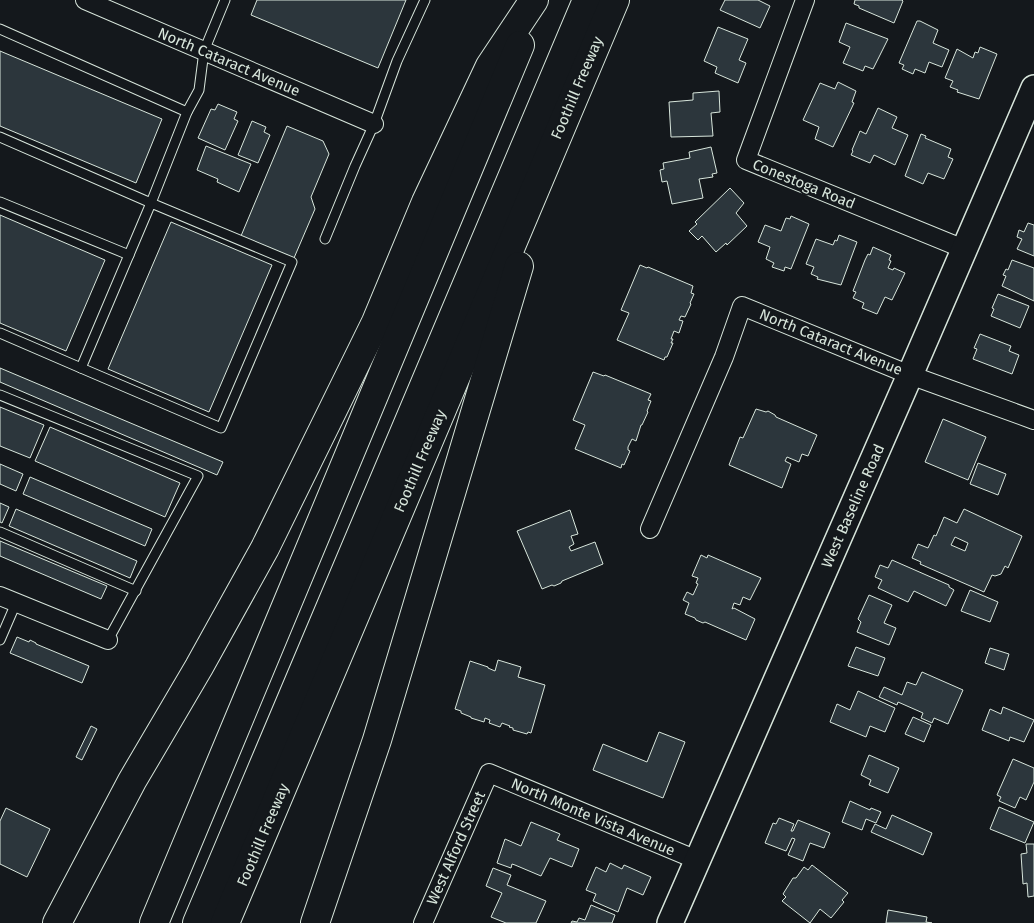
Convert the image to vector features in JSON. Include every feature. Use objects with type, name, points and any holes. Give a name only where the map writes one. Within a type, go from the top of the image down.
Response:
[{"type":"highway","points":[[57,923],[132,781],[199,667],[265,548],[376,322],[426,202],[490,66],[534,0]]},
{"type":"highway","points":[[154,923],[538,0]]},
{"type":"highway","points":[[179,923],[569,0]]},
{"type":"highway","points":[[197,923],[587,0]]},
{"type":"highway","name":"Foothill Freeway","points":[[226,923],[615,0]]},
{"type":"highway","points":[[315,923],[377,740],[560,129]]},
{"type":"main road","name":"West Baseline Road","points":[[670,923],[964,249],[1031,102]]},
{"type":"street","name":"North Cataract Avenue","points":[[85,0],[374,124]]},
{"type":"street","name":"Conestoga Road","points":[[806,0],[746,160],[964,249]]},
{"type":"street","name":"North Cataract Avenue","points":[[650,530],[724,357],[742,306],[910,375],[1034,420]]},
{"type":"street","points":[[0,596],[108,640]]},
{"type":"street","name":"North Monte Vista Avenue","points":[[489,773],[697,860]]},
{"type":"street","name":"West Alford Street","points":[[424,923],[489,773]]},
{"type":"lane","points":[[81,368],[151,203],[187,112],[199,90],[204,51],[225,0]]},
{"type":"lane","points":[[325,239],[374,124],[397,61],[425,0]]},
{"type":"lane","points":[[0,29],[187,112]]},
{"type":"lane","points":[[0,137],[292,262],[221,428],[0,334]]},
{"type":"lane","points":[[0,202],[128,255]]},
{"type":"lane","points":[[0,395],[198,476],[108,640]]},
{"type":"lane","points":[[0,532],[136,591]]},
{"type":"lane","points":[[0,640],[16,603]]},
{"type":"building","points":[[257,0],[406,0],[378,68],[251,15]]},
{"type":"building","points":[[725,0],[758,0],[770,6],[760,28],[720,10]]},
{"type":"building","points":[[855,0],[903,1],[894,23],[859,8],[859,6],[854,4]]},
{"type":"building","points":[[917,21],[938,30],[933,43],[949,50],[942,67],[929,62],[925,73],[915,69],[913,74],[902,69],[904,65],[899,63]]},
{"type":"building","points":[[846,23],[888,39],[873,69],[865,66],[863,71],[843,63],[850,47],[839,42]]},
{"type":"building","points":[[718,27],[748,39],[739,60],[746,63],[738,83],[715,73],[717,67],[704,61]]},
{"type":"building","points":[[980,47],[997,54],[979,99],[957,92],[958,90],[950,87],[953,81],[945,78],[957,49],[973,58],[975,52],[978,53]]},
{"type":"building","points":[[0,51],[162,119],[136,183],[0,126]]},
{"type":"building","points":[[838,82],[856,91],[852,102],[854,103],[833,147],[815,139],[819,127],[803,120],[820,83],[835,89]]},
{"type":"building","points":[[719,91],[720,112],[711,113],[713,136],[671,137],[669,102],[693,100],[693,93]]},
{"type":"building","points":[[218,104],[237,112],[234,119],[238,121],[225,150],[198,138],[211,109],[215,110]]},
{"type":"building","points":[[878,108],[897,117],[892,128],[908,135],[895,165],[874,155],[870,163],[851,155],[860,131],[866,134]]},
{"type":"building","points":[[252,121],[266,127],[264,132],[270,135],[258,163],[238,155]]},
{"type":"building","points":[[287,126],[323,141],[329,154],[311,197],[315,209],[294,258],[241,236]]},
{"type":"building","points":[[921,134],[926,136],[925,138],[951,149],[948,157],[953,159],[944,179],[928,173],[923,184],[905,176]]},
{"type":"building","points":[[206,146],[251,164],[239,192],[217,182],[218,179],[197,170]]},
{"type":"building","points":[[711,147],[717,173],[712,174],[713,177],[699,179],[703,198],[672,204],[667,181],[662,182],[660,170],[664,169],[663,163],[690,158],[689,152]]},
{"type":"building","points":[[730,188],[744,203],[736,213],[747,226],[727,245],[726,243],[716,252],[702,236],[698,240],[689,231],[697,224],[695,222]]},
{"type":"building","points":[[0,215],[105,260],[66,351],[0,323]]},
{"type":"building","points":[[791,216],[809,224],[791,269],[785,267],[784,271],[772,267],[774,263],[766,259],[770,247],[758,242],[765,225],[781,231],[786,218],[790,219]]},
{"type":"building","points":[[171,222],[272,265],[209,412],[108,369]]},
{"type":"building","points":[[1028,223],[1034,225],[1034,256],[1017,249],[1022,239],[1017,237],[1019,230],[1024,232]]},
{"type":"building","points":[[839,235],[857,242],[841,285],[817,279],[818,277],[811,274],[814,267],[806,264],[816,239],[833,245]]},
{"type":"building","points":[[873,247],[891,255],[888,268],[893,270],[894,268],[905,273],[892,300],[885,297],[877,314],[862,308],[864,303],[853,298],[856,292],[853,291],[865,260],[868,254],[870,255]]},
{"type":"building","points":[[1012,260],[1034,268],[1034,301],[1002,286],[1006,276],[1003,275],[1006,269],[1008,270]]},
{"type":"building","points":[[640,265],[693,286],[691,293],[694,294],[691,304],[685,317],[681,316],[679,320],[683,321],[679,333],[674,331],[671,339],[673,339],[671,343],[673,343],[664,360],[617,340],[629,313],[621,310]]},
{"type":"building","points":[[998,294],[1029,306],[1020,328],[991,316]]},
{"type":"building","points":[[980,334],[1011,346],[1009,351],[1019,355],[1012,374],[973,359],[977,349],[974,348]]},
{"type":"building","points":[[0,368],[223,462],[217,475],[0,382]]},
{"type":"building","points":[[593,372],[651,394],[648,400],[651,401],[648,412],[636,441],[632,439],[628,447],[630,451],[621,468],[575,449],[585,425],[573,420]]},
{"type":"building","points":[[0,407],[44,425],[30,458],[0,446]]},
{"type":"building","points":[[756,409],[768,411],[776,417],[817,435],[808,456],[802,454],[799,462],[787,457],[785,461],[791,464],[782,488],[729,465],[740,437],[743,438]]},
{"type":"building","points":[[943,419],[986,437],[968,480],[925,462]]},
{"type":"building","points":[[50,427],[180,483],[165,517],[35,461]]},
{"type":"building","points":[[978,463],[1006,474],[998,495],[970,484]]},
{"type":"building","points":[[0,464],[23,474],[16,491],[0,484]]},
{"type":"building","points":[[30,477],[152,529],[145,546],[23,494]]},
{"type":"building","points":[[0,503],[9,507],[2,523],[0,522]]},
{"type":"building","points":[[16,509],[137,561],[130,578],[9,526]]},
{"type":"building","points":[[964,509],[1022,536],[1008,568],[1005,566],[1001,574],[992,575],[984,592],[920,564],[921,562],[912,558],[918,544],[928,548],[934,535],[936,536],[944,517],[957,523]],"holes":[[[955,537],[968,543],[965,551],[951,545]]]},
{"type":"building","points":[[570,510],[578,534],[571,536],[574,544],[569,547],[571,551],[595,542],[603,564],[554,586],[542,589],[517,531]]},
{"type":"building","points":[[0,541],[107,586],[101,599],[0,556]]},
{"type":"building","points":[[701,555],[707,558],[708,555],[761,578],[750,600],[743,597],[740,605],[734,603],[732,609],[734,608],[755,619],[746,640],[685,614],[689,603],[683,600],[687,592],[693,595],[698,584],[696,583],[698,578],[692,576]]},
{"type":"building","points":[[892,560],[949,585],[954,590],[946,606],[914,591],[908,602],[878,588],[882,580],[875,577],[880,565],[888,568]]},
{"type":"building","points":[[970,590],[998,602],[990,622],[961,611]]},
{"type":"building","points":[[869,595],[892,605],[884,623],[896,628],[889,645],[857,632],[861,622],[858,619]]},
{"type":"building","points":[[17,637],[29,642],[30,640],[89,666],[82,683],[10,653]]},
{"type":"building","points":[[856,647],[885,658],[878,676],[848,666]]},
{"type":"building","points":[[990,648],[1009,654],[1004,670],[985,663]]},
{"type":"building","points":[[498,660],[521,667],[518,677],[545,685],[531,733],[528,732],[527,734],[513,730],[510,726],[502,723],[500,727],[489,723],[490,720],[485,718],[484,722],[471,718],[455,709],[470,661],[495,671]]},
{"type":"building","points":[[922,672],[963,690],[948,724],[934,718],[932,723],[921,718],[923,713],[898,702],[897,705],[879,697],[884,687],[902,695],[907,682],[916,685]]},
{"type":"building","points":[[858,691],[895,708],[885,732],[870,726],[866,737],[830,722],[837,704],[850,710]]},
{"type":"building","points":[[1003,707],[1034,720],[1024,742],[1010,737],[1009,741],[982,730],[990,709],[1001,714]]},
{"type":"building","points":[[913,717],[931,725],[924,742],[905,734]]},
{"type":"building","points":[[91,726],[97,729],[82,760],[76,757]]},
{"type":"building","points":[[659,732],[685,742],[663,798],[593,770],[603,744],[647,762]]},
{"type":"building","points":[[869,755],[899,768],[888,793],[869,785],[871,780],[861,775]]},
{"type":"building","points":[[1013,759],[1034,768],[1034,782],[1026,800],[1020,797],[1015,808],[999,801],[1001,797],[997,795]]},
{"type":"building","points":[[850,801],[870,810],[871,808],[881,812],[876,823],[866,819],[862,830],[842,822]]},
{"type":"building","points":[[999,807],[1034,822],[1025,843],[990,829]]},
{"type":"building","points":[[6,808],[50,829],[27,877],[0,864],[0,821]]},
{"type":"building","points":[[892,815],[932,833],[923,855],[871,832],[875,824],[886,829]]},
{"type":"building","points":[[779,818],[794,824],[791,831],[793,831],[798,820],[830,833],[824,848],[810,843],[803,861],[788,855],[795,839],[792,838],[786,851],[765,843],[773,823],[776,824]]},
{"type":"building","points":[[531,822],[560,834],[557,840],[579,849],[572,867],[550,858],[541,876],[512,864],[511,868],[497,863],[505,839],[521,846]]},
{"type":"building","points":[[1026,844],[1034,844],[1034,896],[1028,897],[1027,883],[1023,884],[1021,854],[1027,853]]},
{"type":"building","points":[[610,863],[622,869],[624,865],[651,877],[643,895],[627,888],[618,912],[593,901],[596,894],[586,890],[596,867],[606,872]]},
{"type":"building","points":[[812,865],[848,893],[842,900],[844,902],[831,918],[820,909],[810,923],[782,901],[786,897],[783,894],[793,878],[796,878],[804,867],[808,870]]},
{"type":"building","points":[[493,868],[511,875],[507,885],[546,901],[536,923],[506,923],[491,917],[502,893],[486,886]]},
{"type":"building","points":[[591,905],[615,915],[612,923],[571,923],[572,921],[577,922],[579,918],[585,920]]},
{"type":"building","points":[[888,910],[927,917],[926,922],[932,923],[886,923]]}]
